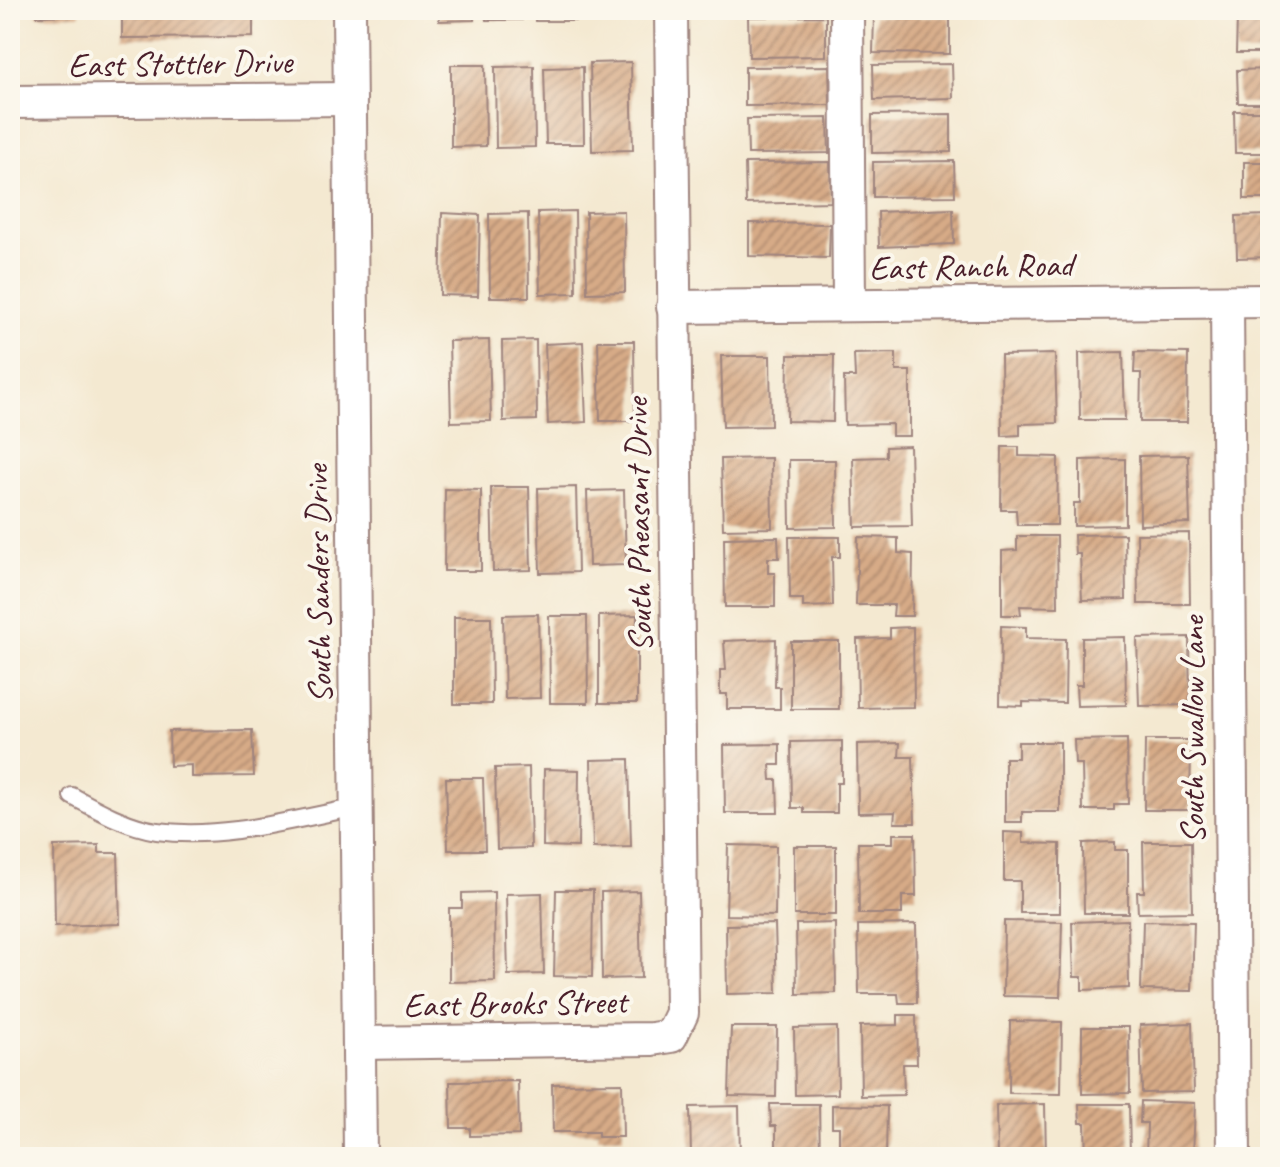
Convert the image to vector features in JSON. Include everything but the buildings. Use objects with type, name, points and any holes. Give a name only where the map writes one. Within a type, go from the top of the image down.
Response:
[{"type":"street","name":"South Sanders Drive","points":[[349,10],[360,1157]]},
{"type":"street","name":"South Pheasant Drive","points":[[671,10],[682,1013],[671,1036]]},
{"type":"street","points":[[847,10],[849,305]]},
{"type":"street","name":"East Stottler Drive","points":[[10,102],[350,99]]},
{"type":"street","name":"East Ranch Road","points":[[673,307],[1270,301]]},
{"type":"street","name":"South Swallow Lane","points":[[1227,302],[1234,1157]]},
{"type":"street","name":"East Brooks Street","points":[[359,1043],[652,1039],[671,1036]]},
{"type":"lane","points":[[72,796],[107,814],[155,831],[194,833],[242,828],[358,807]]}]
